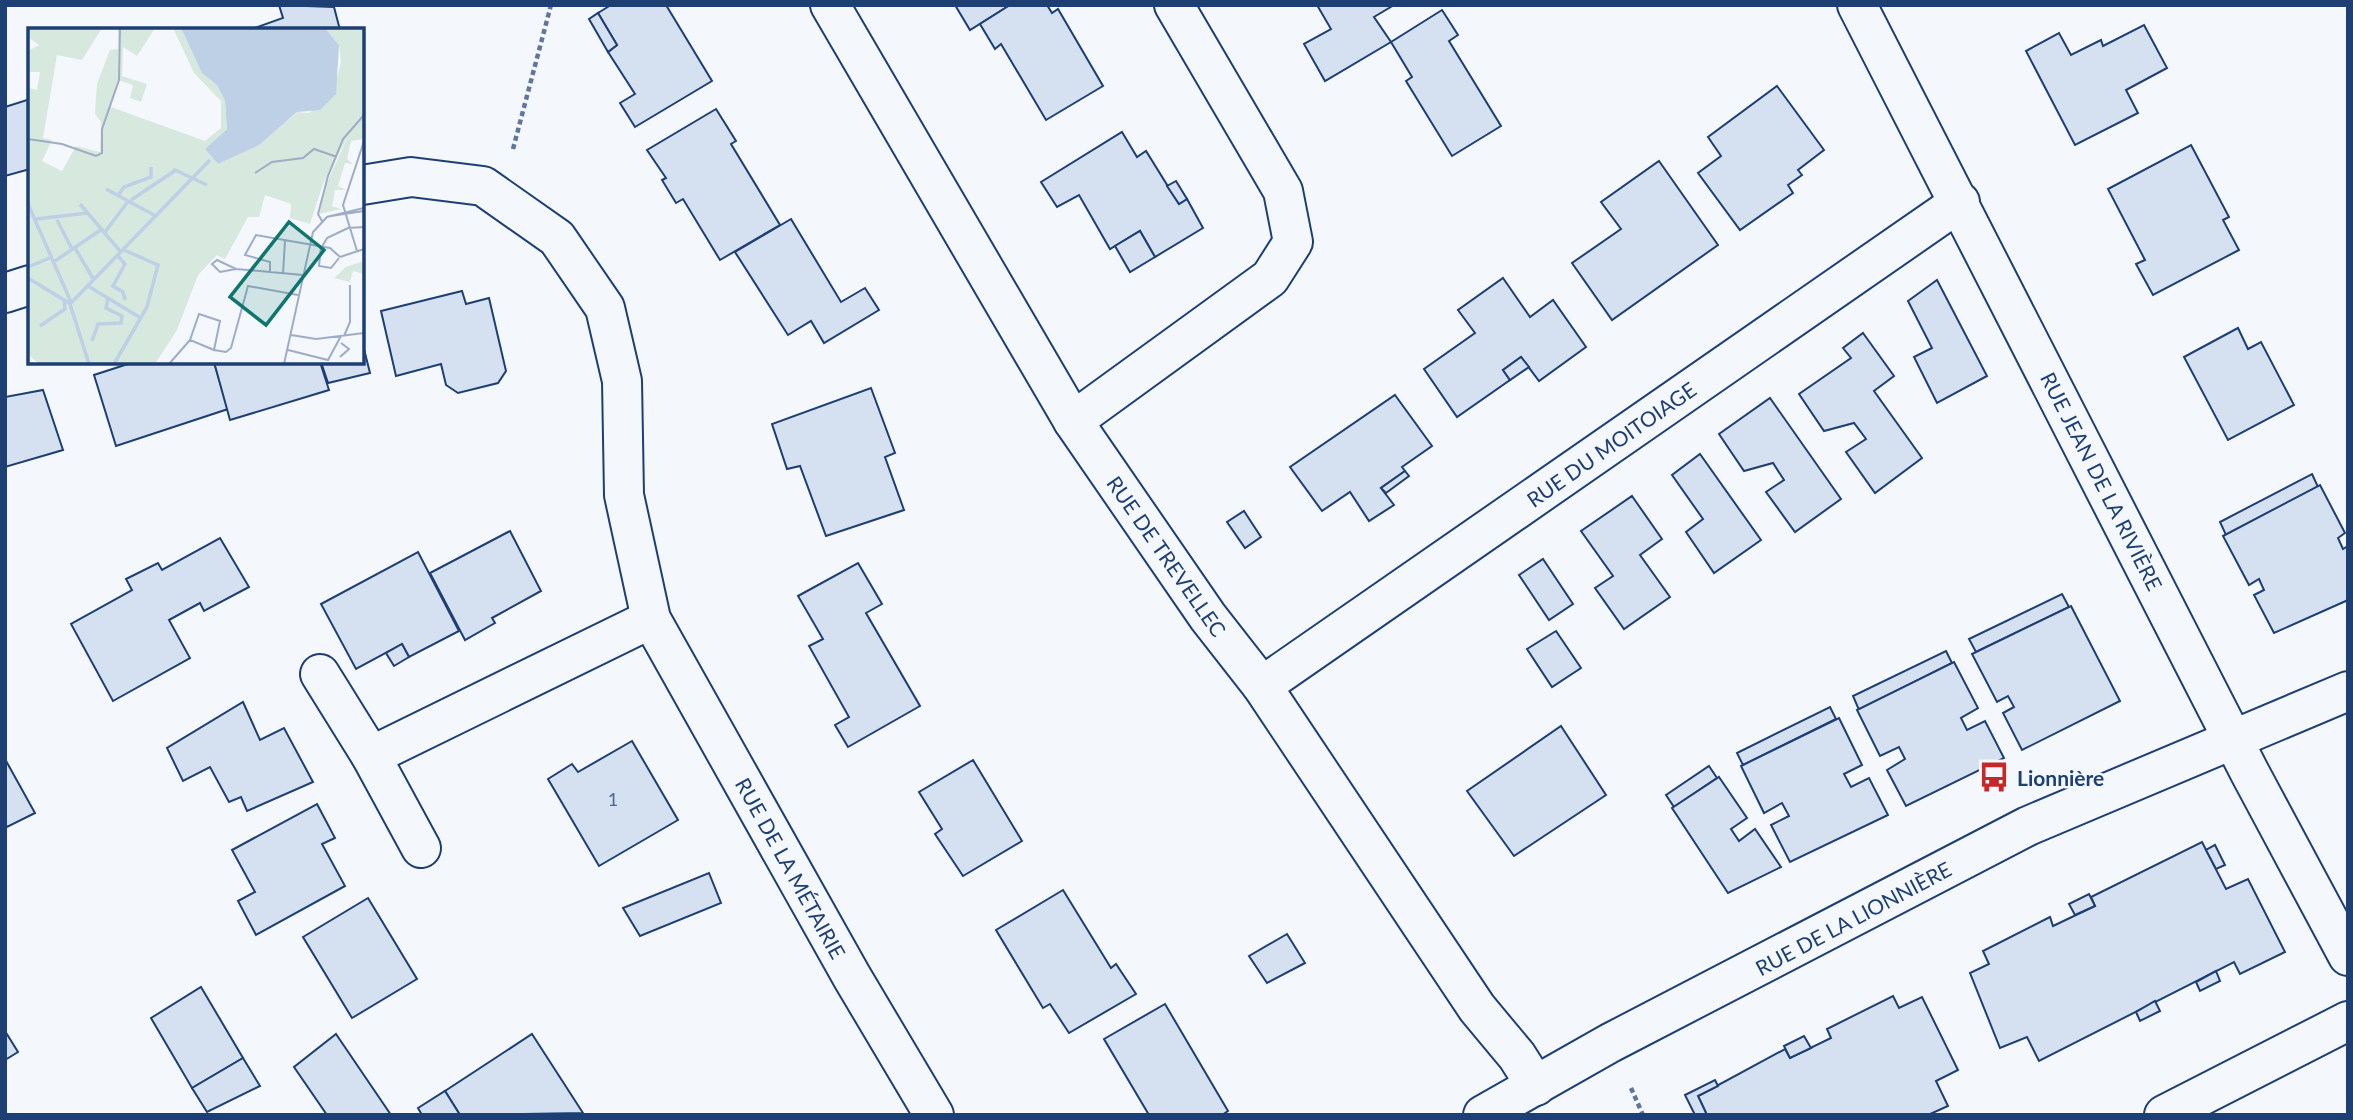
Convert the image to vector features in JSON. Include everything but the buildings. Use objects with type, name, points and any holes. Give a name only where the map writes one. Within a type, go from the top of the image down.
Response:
[{"type":"street","name":"RUE DE TREVELLEC","points":[[830,5],[1073,421],[1208,617],[1262,686],[1477,1009],[1517,1056],[1536,1086]]},
{"type":"street","points":[[1073,421],[1270,278],[1293,242],[1283,191],[1174,5]]},
{"type":"street","name":"RUE JEAN DE LA RIVIÈRE","points":[[1857,5],[2233,738],[2348,956]]},
{"type":"street","name":"RUE DE LA MÉTAIRIE","points":[[364,185],[411,177],[483,186],[557,238],[605,308],[622,382],[624,495],[651,619],[852,978],[934,1115]]},
{"type":"street","name":"RUE DU MOITOIAGE","points":[[1262,686],[1960,202]]},
{"type":"street","points":[[5,293],[28,286]]},
{"type":"street","points":[[371,756],[651,619]]},
{"type":"street","points":[[320,674],[371,756],[421,848]]},
{"type":"street","name":"RUE DE LA LIONNIÈRE","points":[[1483,1115],[1610,1043],[2028,826],[2348,691]]},
{"type":"street","points":[[2164,1115],[2348,1021]]},
{"type":"path","points":[[500,197],[551,5]]},
{"type":"place","name":"Lionnière","points":[[1994,777]]}]
